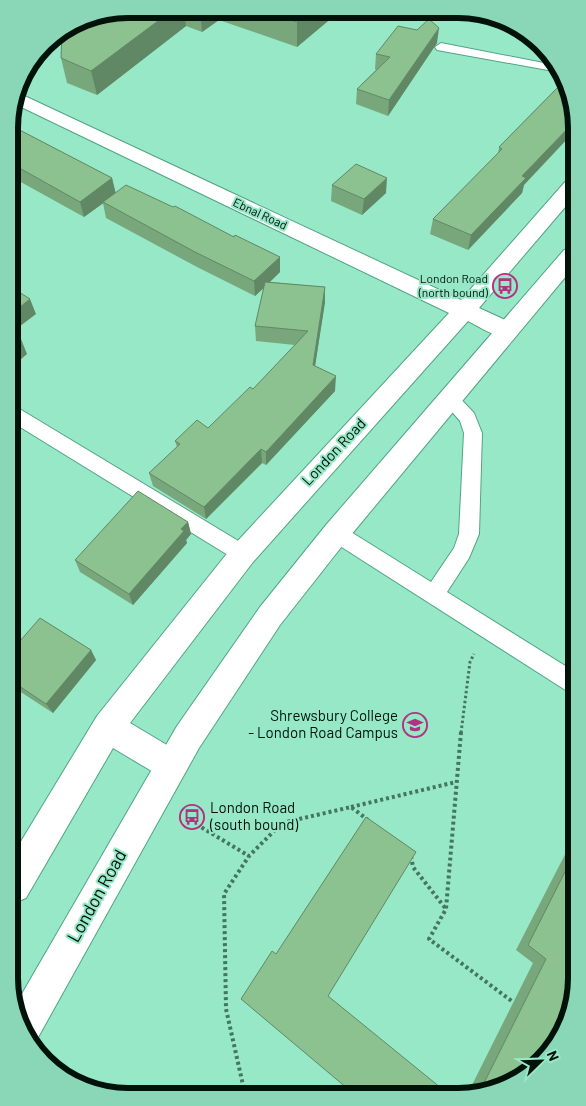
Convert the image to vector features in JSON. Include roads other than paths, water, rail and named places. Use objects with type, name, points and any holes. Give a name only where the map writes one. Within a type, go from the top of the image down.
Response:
[{"type":"street","name":"Ebnal Road","points":[[21,100],[506,330]]},
{"type":"street","name":"London Road","points":[[18,879],[108,727],[243,554],[465,310],[568,191]]},
{"type":"street","name":"London Road","points":[[27,1022],[171,765],[270,616],[336,533],[506,330],[568,260]]},
{"type":"street","points":[[108,727],[171,765]]},
{"type":"lane","points":[[441,47],[551,68]]},
{"type":"lane","points":[[434,594],[462,552],[469,534],[473,433],[468,418],[449,398]]},
{"type":"lane","points":[[18,417],[243,554]]},
{"type":"lane","points":[[336,533],[568,680]]},
{"type":"place","name":"London Road (north bound)","points":[[505,286]]},
{"type":"place","name":"Shrewsbury College - London Road Campus","points":[[415,725]]},
{"type":"place","name":"London Road (south bound)","points":[[192,817]]}]
